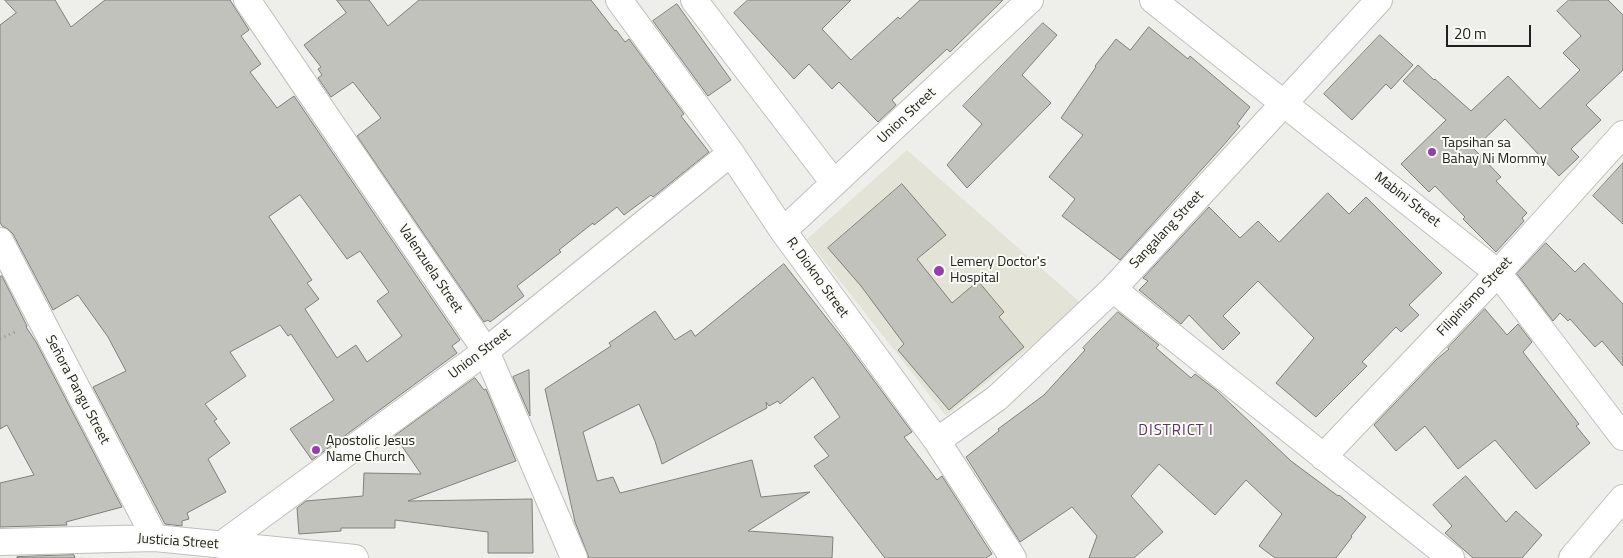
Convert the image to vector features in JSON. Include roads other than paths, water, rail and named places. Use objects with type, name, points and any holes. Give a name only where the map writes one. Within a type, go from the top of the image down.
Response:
[{"type":"street","name":"Valenzuela Street","points":[[247,0],[486,351],[574,558]]},
{"type":"street","name":"R. Diokno Street","points":[[619,0],[730,153],[783,231],[937,441],[1012,558]]},
{"type":"street","points":[[694,0],[834,183]]},
{"type":"street","name":"Union Street","points":[[783,231],[1030,0]]},
{"type":"street","name":"Mabini Street","points":[[1152,0],[1498,272],[1623,437]]},
{"type":"street","name":"Sangalang Street","points":[[937,441],[997,398],[1113,290],[1379,0]]},
{"type":"street","name":"Filipinismo Street","points":[[1323,457],[1498,272],[1623,134]]},
{"type":"street","name":"Union Street","points":[[221,545],[486,351],[730,153]]},
{"type":"street","name":"Señora Pangu Street","points":[[0,241],[155,538]]},
{"type":"street","points":[[1113,290],[1451,558]]},
{"type":"street","points":[[1572,558],[1623,498]]},
{"type":"street","name":"Justicia Street","points":[[0,542],[155,538],[355,558]]},
{"type":"place","name":"Tapsihan sa Bahay Ni Mommy","points":[[1432,152]]},
{"type":"place","name":"Lemery Doctor's Hospital","points":[[939,271]]},
{"type":"place","name":"Apostolic Jesus Name Church","points":[[316,450]]},
{"type":"district","name":"DISTRICT I","points":[[1176,431]]}]
